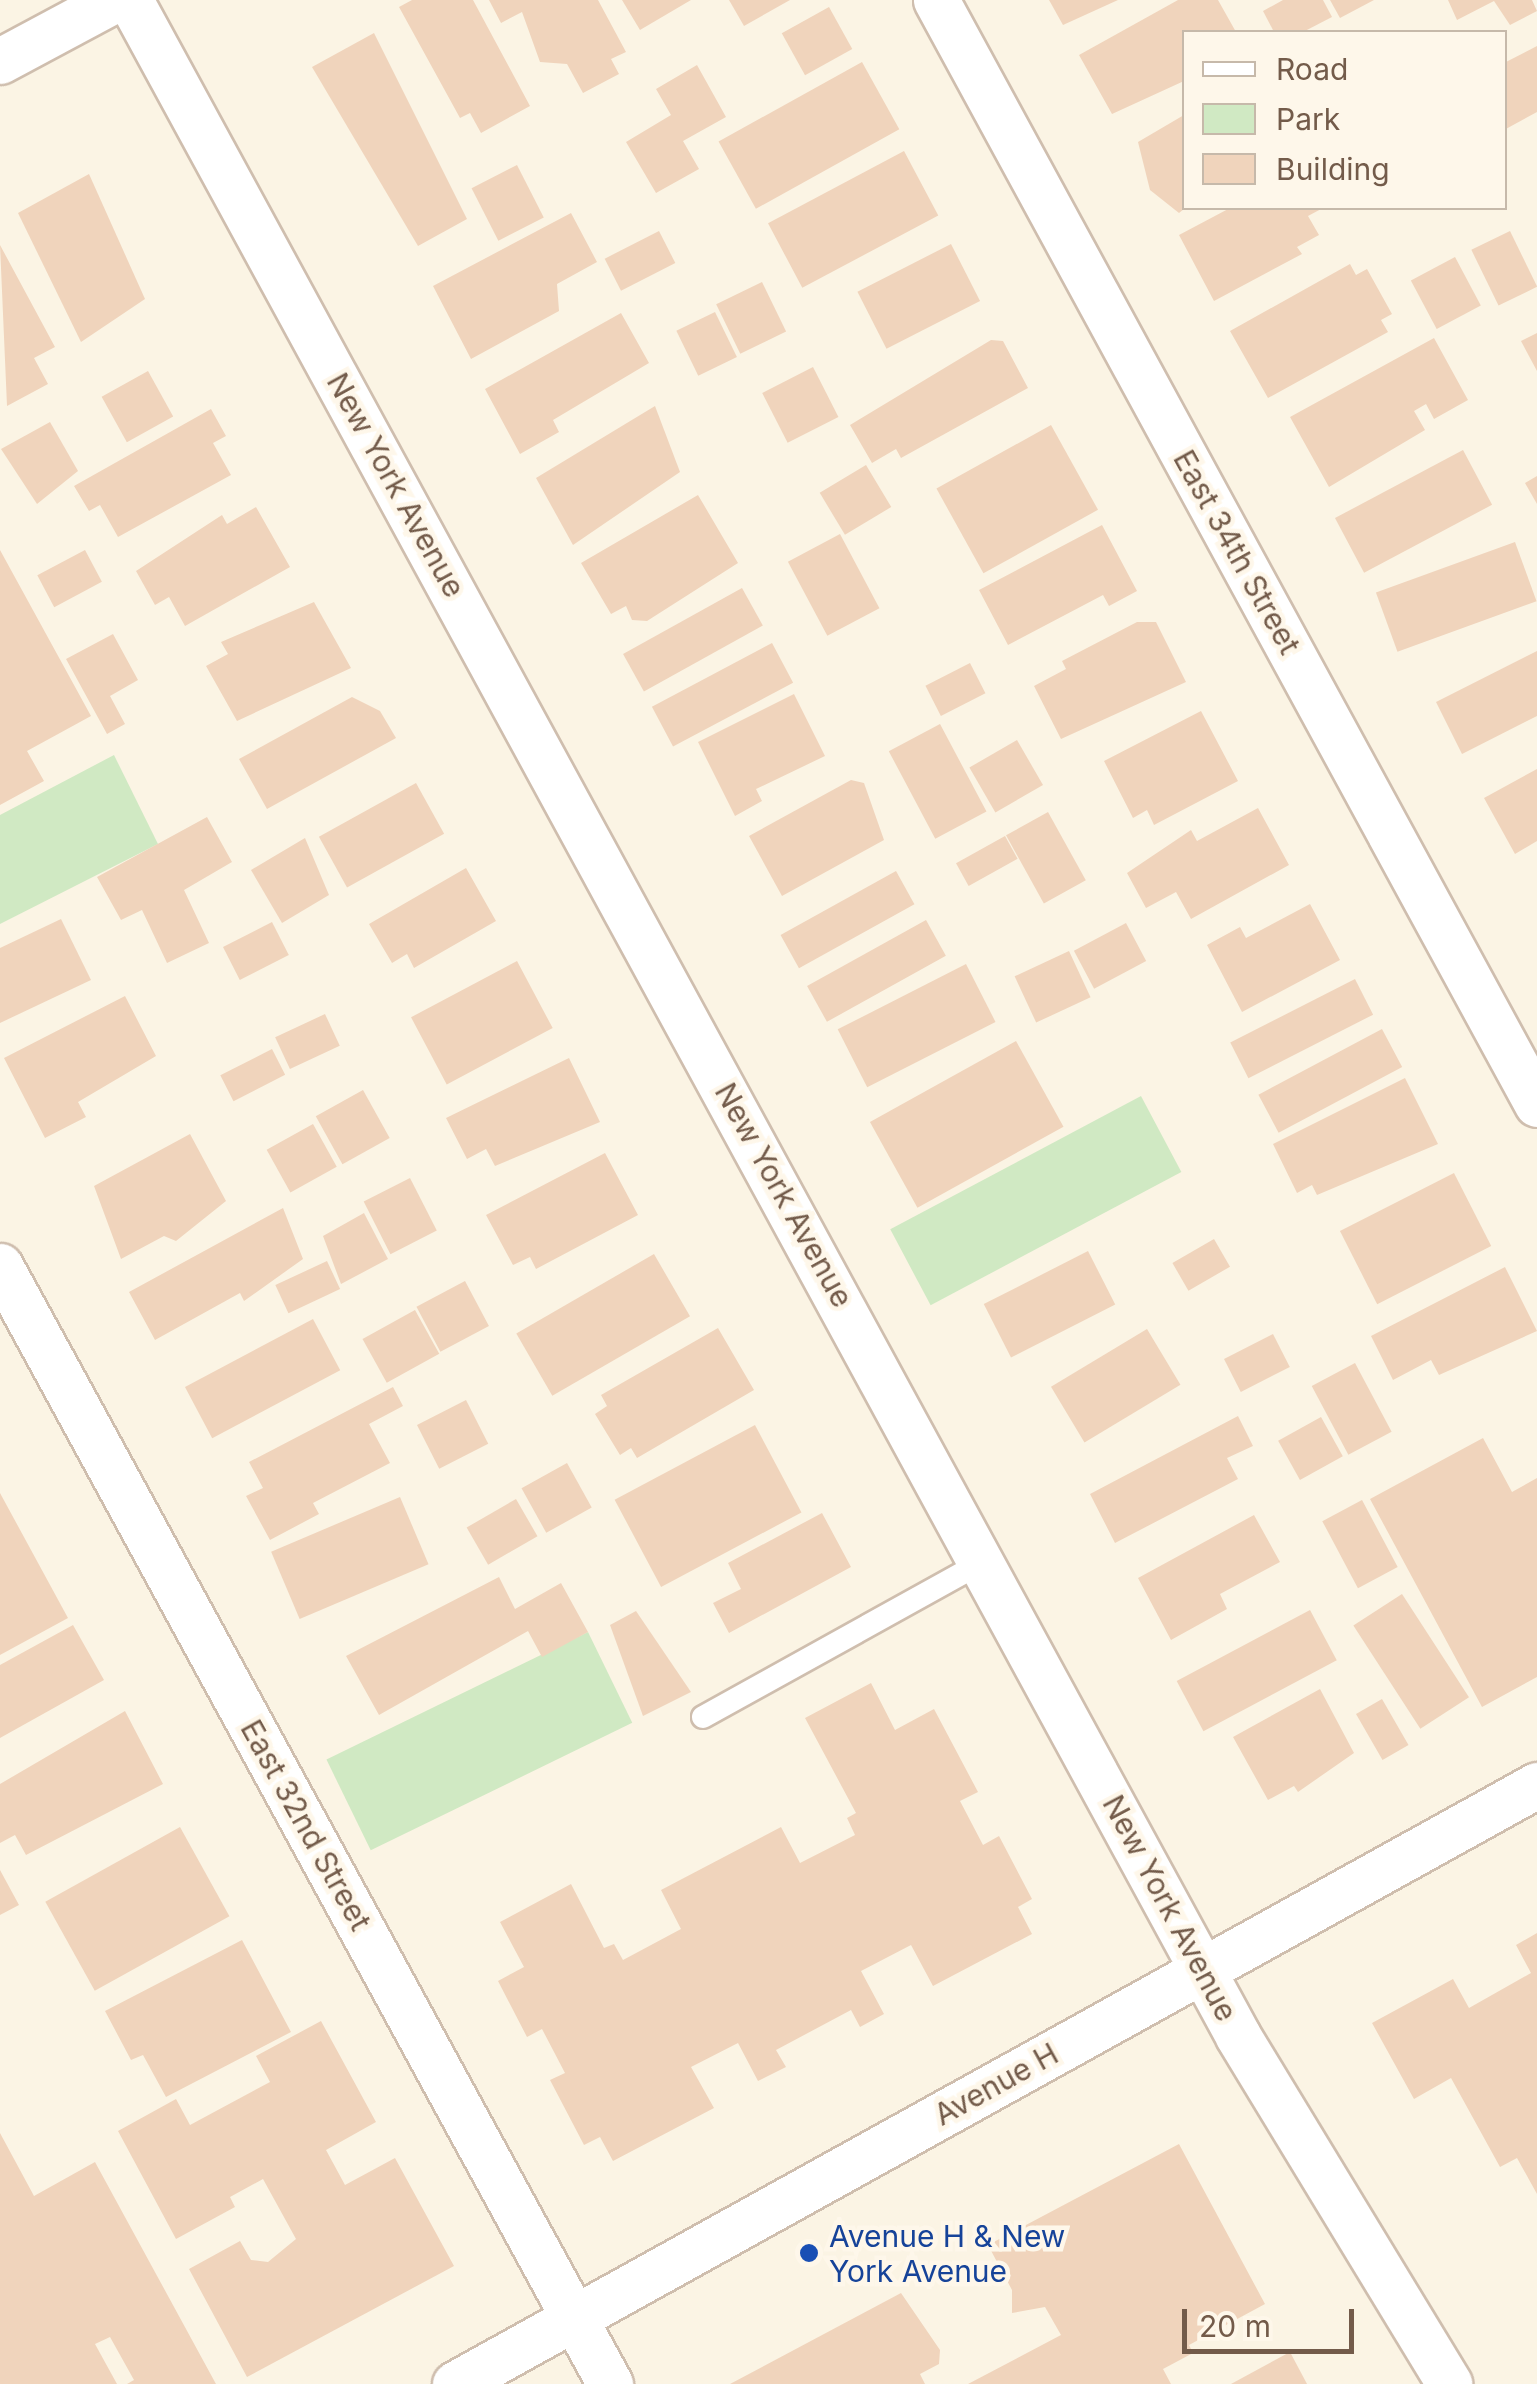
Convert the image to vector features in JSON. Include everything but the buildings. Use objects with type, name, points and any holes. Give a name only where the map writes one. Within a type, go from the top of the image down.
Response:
[{"type":"street","points":[[0,61],[114,0]]},
{"type":"street","name":"New York Avenue","points":[[130,0],[1203,1968],[1450,2384]]},
{"type":"street","name":"East 34th Street","points":[[936,0],[1537,1104]]},
{"type":"street","name":"East 32nd Street","points":[[0,1266],[610,2384]]},
{"type":"street","name":"Avenue H","points":[[455,2384],[1537,1785]]},
{"type":"lane","points":[[702,1717],[984,1561]]},
{"type":"green space","points":[[114,755],[158,844],[0,924],[0,815]]},
{"type":"green space","points":[[1141,1096],[1181,1172],[931,1305],[890,1229]]},
{"type":"green space","points":[[588,1632],[632,1723],[371,1850],[326,1760]]},
{"type":"place","name":"Avenue H & New York Avenue","points":[[809,2253]]}]
